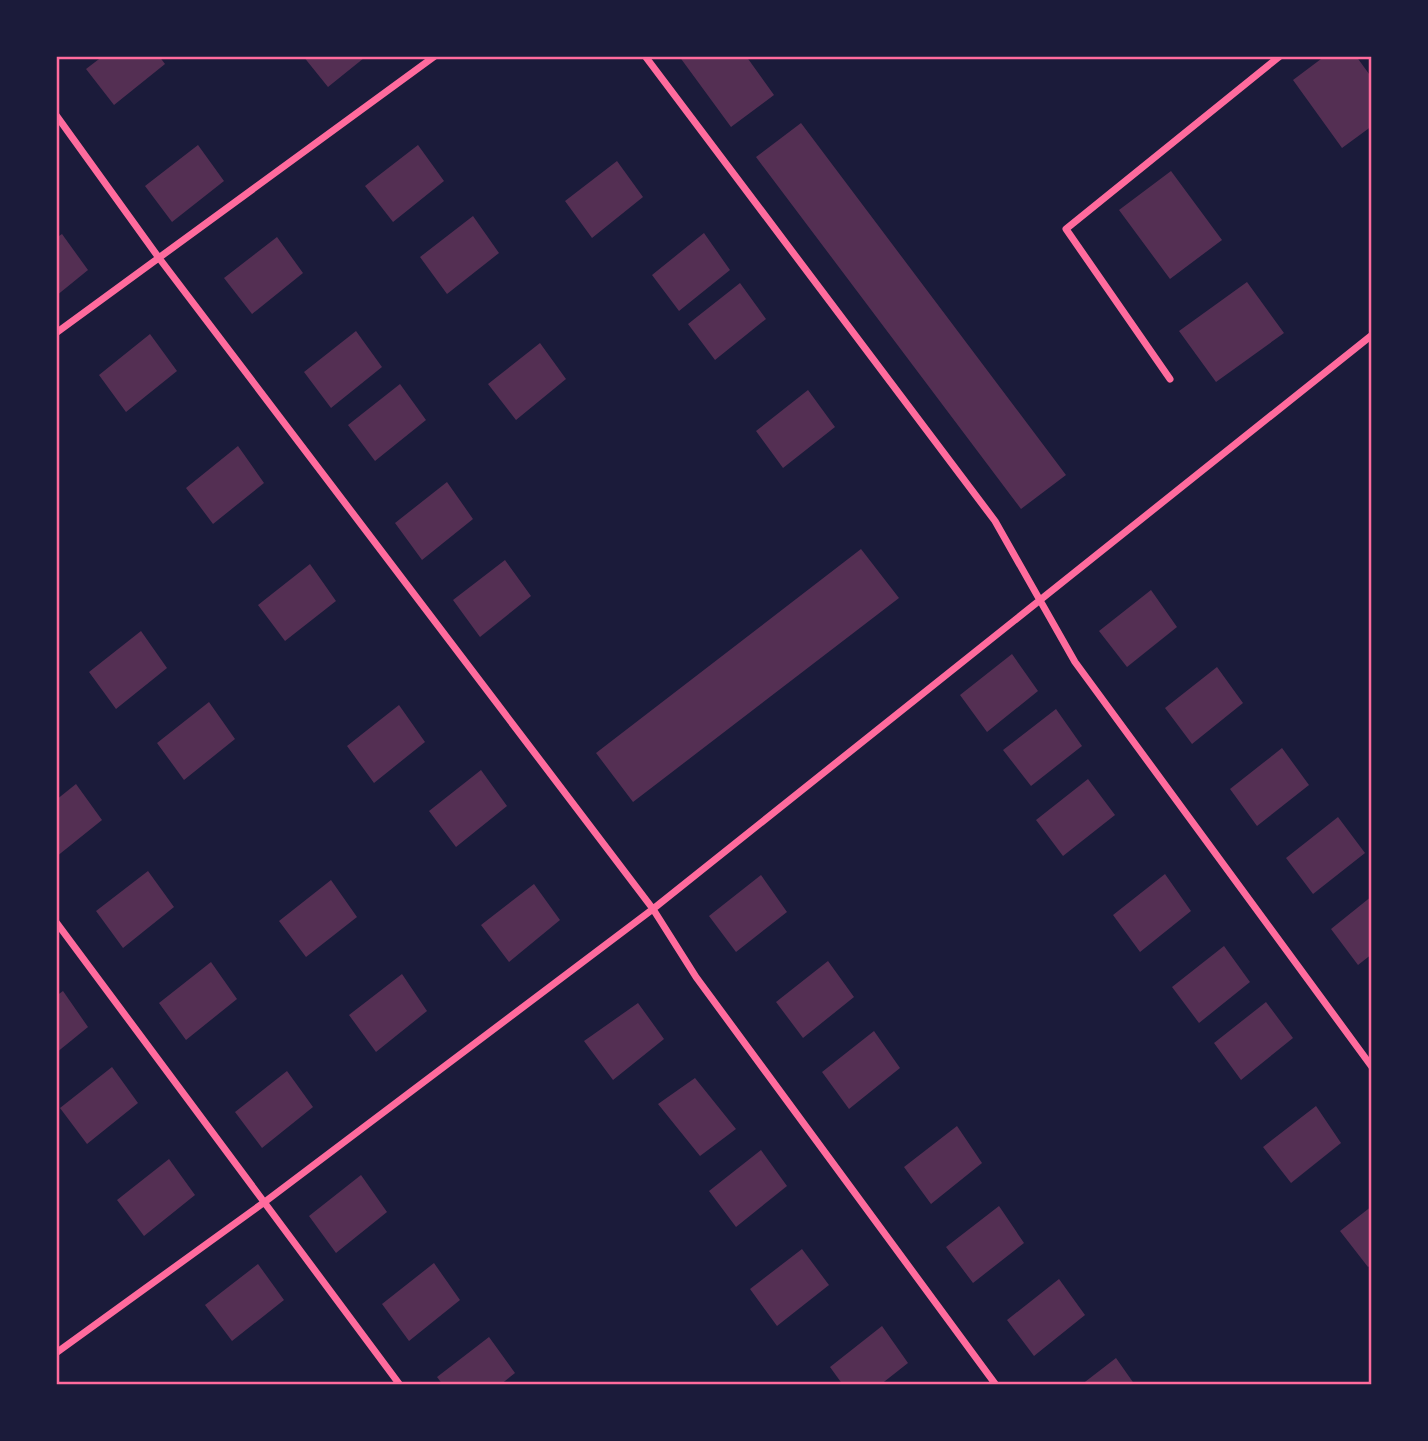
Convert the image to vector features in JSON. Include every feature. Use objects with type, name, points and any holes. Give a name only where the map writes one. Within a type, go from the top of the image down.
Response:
[{"type":"street","points":[[56,333],[435,56]]},
{"type":"street","points":[[645,56],[995,521],[1075,662],[1372,1067]]},
{"type":"street","points":[[1170,379],[1066,229],[1280,56]]},
{"type":"street","points":[[56,115],[159,258],[653,909],[696,977],[996,1385]]},
{"type":"street","points":[[56,1353],[265,1201],[653,909],[1372,335]]},
{"type":"street","points":[[56,922],[400,1385]]},
{"type":"building","points":[[103,56],[159,56],[165,64],[114,105],[86,69]]},
{"type":"building","points":[[303,56],[362,56],[364,58],[328,87]]},
{"type":"building","points":[[679,56],[746,56],[774,95],[731,127]]},
{"type":"building","points":[[1325,56],[1356,56],[1372,78],[1372,126],[1342,148],[1293,80]]},
{"type":"building","points":[[801,123],[1066,475],[1021,509],[756,157]]},
{"type":"building","points":[[198,145],[224,181],[172,222],[145,186]]},
{"type":"building","points":[[418,145],[444,181],[393,222],[365,186]]},
{"type":"building","points":[[617,161],[643,197],[592,238],[565,201]]},
{"type":"building","points":[[1171,171],[1222,240],[1170,279],[1119,210]]},
{"type":"building","points":[[473,216],[499,253],[447,294],[420,257]]},
{"type":"building","points":[[704,233],[730,270],[679,311],[652,275]]},
{"type":"building","points":[[62,234],[88,270],[56,296],[56,238]]},
{"type":"building","points":[[277,237],[303,273],[252,314],[224,278]]},
{"type":"building","points":[[1247,282],[1284,333],[1216,382],[1179,331]]},
{"type":"building","points":[[740,283],[766,319],[715,360],[688,324]]},
{"type":"building","points":[[356,331],[382,367],[331,408],[304,372]]},
{"type":"building","points":[[150,334],[177,371],[126,412],[99,375]]},
{"type":"building","points":[[540,343],[566,379],[516,420],[488,384]]},
{"type":"building","points":[[400,384],[426,420],[375,461],[348,425]]},
{"type":"building","points":[[808,390],[835,427],[783,468],[756,431]]},
{"type":"building","points":[[238,446],[264,483],[213,524],[186,488]]},
{"type":"building","points":[[447,482],[473,519],[422,560],[395,523]]},
{"type":"building","points":[[861,549],[899,598],[633,802],[596,753]]},
{"type":"building","points":[[505,560],[531,596],[480,637],[453,600]]},
{"type":"building","points":[[310,564],[336,601],[285,641],[258,605]]},
{"type":"building","points":[[1151,590],[1177,627],[1127,667],[1099,631]]},
{"type":"building","points":[[141,631],[167,668],[116,709],[89,672]]},
{"type":"building","points":[[1012,654],[1038,691],[987,732],[960,695]]},
{"type":"building","points":[[1217,667],[1243,703],[1192,744],[1165,708]]},
{"type":"building","points":[[209,702],[235,739],[184,780],[157,743]]},
{"type":"building","points":[[399,705],[425,742],[374,783],[347,746]]},
{"type":"building","points":[[1056,709],[1082,746],[1031,786],[1003,750]]},
{"type":"building","points":[[1282,748],[1309,785],[1257,826],[1230,789]]},
{"type":"building","points":[[481,770],[507,806],[456,847],[429,811]]},
{"type":"building","points":[[1088,779],[1115,815],[1063,856],[1036,820]]},
{"type":"building","points":[[76,784],[102,820],[56,857],[56,800]]},
{"type":"building","points":[[1338,817],[1365,853],[1313,894],[1286,858]]},
{"type":"building","points":[[148,871],[174,907],[123,948],[96,911]]},
{"type":"building","points":[[1165,874],[1191,911],[1140,952],[1113,915]]},
{"type":"building","points":[[761,875],[787,912],[736,952],[709,916]]},
{"type":"building","points":[[331,880],[357,917],[306,957],[279,921]]},
{"type":"building","points":[[534,884],[560,920],[509,962],[481,925]]},
{"type":"building","points":[[1372,896],[1372,954],[1358,965],[1331,929]]},
{"type":"building","points":[[1224,946],[1250,982],[1199,1023],[1172,987]]},
{"type":"building","points":[[828,961],[854,997],[803,1038],[776,1002]]},
{"type":"building","points":[[211,962],[237,999],[186,1040],[159,1003]]},
{"type":"building","points":[[402,974],[427,1011],[376,1052],[349,1015]]},
{"type":"building","points":[[63,991],[88,1027],[56,1053],[56,996]]},
{"type":"building","points":[[1266,1002],[1293,1038],[1241,1080],[1214,1043]]},
{"type":"building","points":[[638,1003],[664,1039],[613,1080],[584,1041]]},
{"type":"building","points":[[874,1031],[900,1068],[849,1109],[822,1072]]},
{"type":"building","points":[[112,1067],[138,1103],[87,1144],[60,1108]]},
{"type":"building","points":[[287,1071],[313,1107],[262,1148],[235,1112]]},
{"type":"building","points":[[695,1078],[736,1129],[700,1156],[658,1104]]},
{"type":"building","points":[[1316,1106],[1341,1143],[1291,1183],[1263,1147]]},
{"type":"building","points":[[957,1126],[982,1163],[931,1204],[904,1167]]},
{"type":"building","points":[[761,1150],[787,1186],[736,1227],[709,1191]]},
{"type":"building","points":[[169,1159],[195,1195],[144,1236],[117,1200]]},
{"type":"building","points":[[361,1175],[387,1212],[336,1253],[309,1216]]},
{"type":"building","points":[[999,1206],[1024,1243],[973,1283],[946,1247]]},
{"type":"building","points":[[1372,1206],[1372,1264],[1368,1267],[1340,1231]]},
{"type":"building","points":[[802,1249],[829,1285],[777,1326],[750,1289]]},
{"type":"building","points":[[434,1263],[460,1300],[409,1341],[382,1304]]},
{"type":"building","points":[[258,1264],[284,1300],[232,1341],[205,1305]]},
{"type":"building","points":[[1059,1279],[1085,1315],[1034,1356],[1007,1320]]},
{"type":"building","points":[[882,1326],[908,1363],[880,1385],[843,1385],[830,1367]]},
{"type":"building","points":[[489,1337],[515,1373],[500,1385],[443,1385],[437,1377]]},
{"type":"building","points":[[1116,1358],[1135,1385],[1081,1385]]}]
